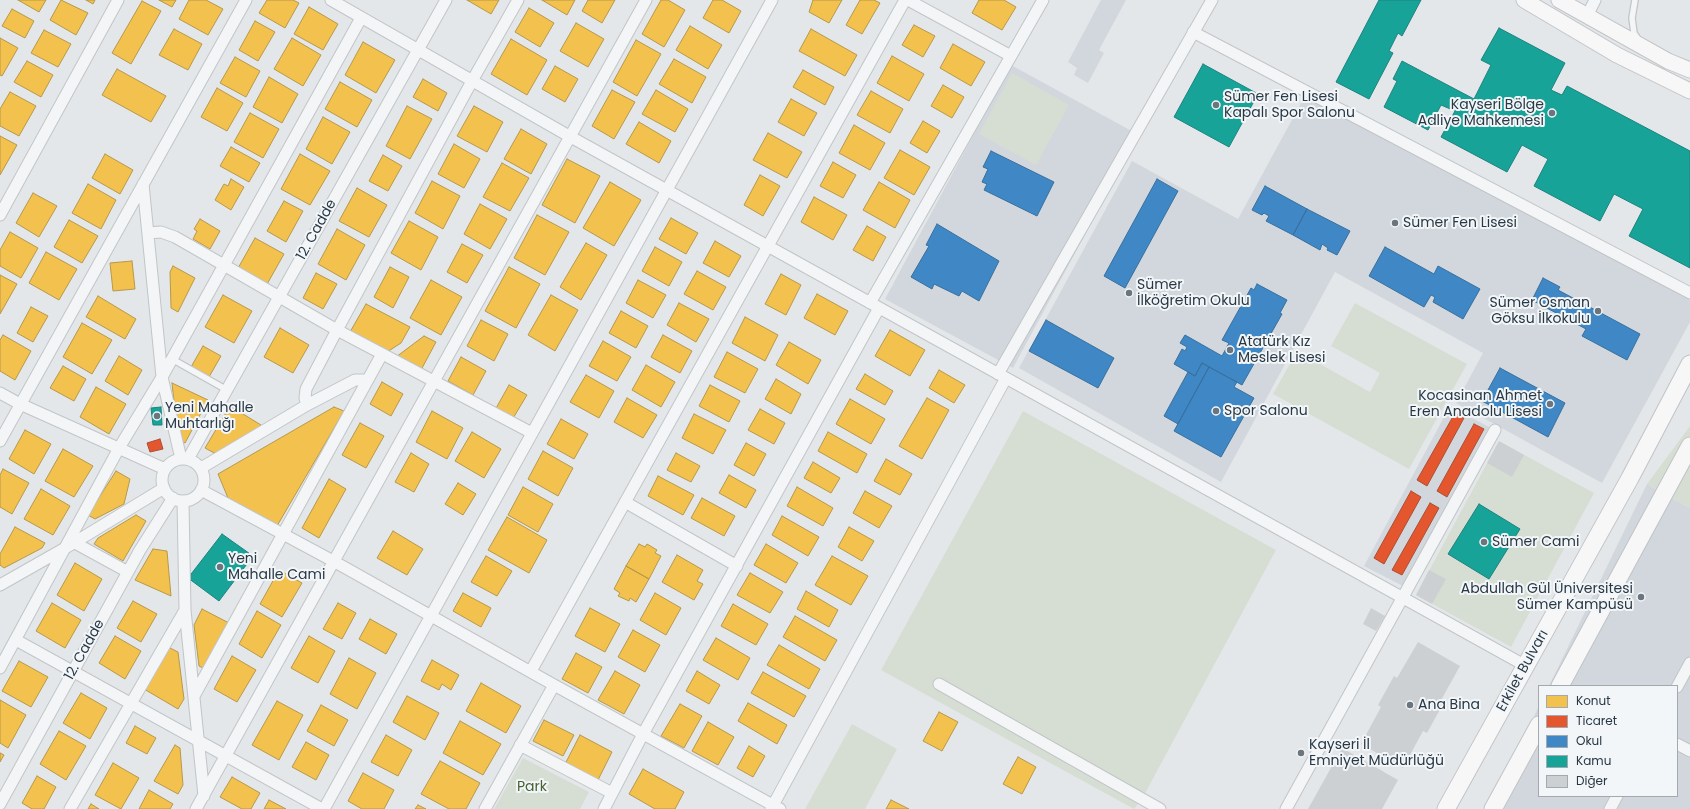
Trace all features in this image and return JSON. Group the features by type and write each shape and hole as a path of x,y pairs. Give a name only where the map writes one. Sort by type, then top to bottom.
{"main road":[{"name":"Erkilet Bulvarı","path":"1446,809 1630,478 1690,364"},
{"path":"1561,685 1690,446"},
{"path":"1493,809 1538,727"}],"street":[{"path":"0,214 118,0"},
{"path":"0,441 246,0"},
{"path":"332,0 569,136 1526,666"},
{"name":"12. Cadde","path":"185,459 227,390 446,0"},
{"path":"306,405 306,389 472,81 518,0"},
{"path":"196,809 335,562 569,136 646,0"},
{"path":"16,640 323,809 432,616 772,0"},
{"path":"531,671 905,0"},
{"path":"908,0 1011,56"},
{"path":"604,809 643,734 737,566 875,305 1043,0"},
{"path":"201,490 335,562 775,808 1002,376 1212,0"},
{"path":"1524,0 1617,55 1690,91"},
{"path":"1559,0 1690,70"},
{"path":"1587,16 1595,0"},
{"path":"0,668 71,545 119,448 162,377 362,18"},
{"path":"1194,32 1690,293"},
{"path":"143,184 162,377 185,459 200,468 204,479 201,490 197,496 178,499 164,488 163,475 169,464 185,459"},
{"path":"148,233 168,234 224,264 337,330 532,433"},
{"path":"194,696 281,534 382,354"},
{"path":"200,468 306,405 355,380 368,380"},
{"path":"0,393 20,404 166,469"},
{"path":"1286,809 1495,430"},
{"path":"0,585 71,545 164,488"},
{"path":"178,499 185,610 205,809"},
{"name":"12. Cadde","path":"0,804 72,671 128,572 178,499"},
{"path":"624,502 737,566"},
{"path":"71,545 128,572"},
{"path":"70,809 185,610"},
{"path":"1678,685 1690,663"},
{"path":"939,684 1160,809"},
{"path":"485,809 554,685"},
{"path":"520,745 612,793"},
{"path":"1678,745 1690,751"},
{"path":"1610,809 1616,797"}],"lane":[{"path":"1635,0 1632,18 1634,33 1643,46"},
{"path":"172,359 227,390"}],"shaded area":[{"path":"1101,0 1126,0 1099,50 1104,53 1088,83 1074,75 1077,68 1068,62"},
{"path":"1011,65 1139,135 1013,368 885,299"},
{"path":"1306,94 1690,300 1690,322 1602,483 1456,403 1483,353 1335,272 1221,482 1019,368 1132,161 1238,219"},
{"path":"1450,406 1489,427 1403,586 1364,566"},
{"name":"Abdullah Gül Üniversitesi Sümer Kampüsü","path":"1647,484 1690,508 1690,809 1489,809 1538,708 1538,797 1678,797 1678,685 1549,685"}],"green space":[{"path":"1012,73 1069,105 1036,165 979,134"},
{"path":"1355,303 1467,364 1409,469 1273,394 1297,351 1370,392 1380,373 1331,346"},
{"path":"1023,411 1276,550 1142,799 1134,809 881,670"},
{"path":"1690,426 1690,508 1647,484"},
{"path":"1499,441 1594,493 1511,647 1416,595"},
{"path":"852,724 897,749 865,809 805,809"},
{"name":"Park","path":"523,758 589,792 580,809 494,809"}],"building: Konut":[{"path":"18,0 46,0 39,12"},
{"path":"61,0 88,13 76,35 50,20"},
{"path":"86,0 95,0 93,4"},
{"path":"159,0 176,0 172,7"},
{"path":"189,0 206,0 223,9 208,35 179,19"},
{"path":"267,0 293,0 299,3 285,28 259,13"},
{"path":"467,0 499,0 491,14"},
{"path":"542,0 575,0 567,15"},
{"path":"588,0 615,0 602,23 582,11"},
{"path":"661,0 668,0 685,10 664,47 642,34"},
{"path":"713,0 722,0 741,11 729,33 703,18"},
{"path":"813,0 842,0 829,23 809,12"},
{"path":"860,0 874,0 880,3 862,34 846,25"},
{"path":"979,0 1004,0 1016,7 1002,30 972,13"},
{"path":"142,1 161,11 131,64 112,53"},
{"path":"309,7 338,24 323,50 294,34"},
{"path":"529,8 554,23 540,47 515,32"},
{"path":"12,9 34,21 25,38 2,26"},
{"path":"255,21 275,32 258,61 239,50"},
{"path":"576,23 604,39 588,67 560,51"},
{"path":"914,25 935,36 923,57 902,45"},
{"path":"690,26 722,45 708,69 676,50"},
{"path":"174,29 202,44 188,70 159,55"},
{"path":"811,29 857,55 845,76 799,51"},
{"path":"44,30 71,44 58,67 31,53"},
{"path":"0,38 18,48 2,76 0,75"},
{"path":"292,38 321,55 303,86 274,69"},
{"path":"511,39 547,60 527,95 491,74"},
{"path":"636,40 661,54 637,96 613,82"},
{"path":"363,42 395,60 376,93 345,75"},
{"path":"953,44 985,62 971,86 940,68"},
{"path":"892,56 924,74 909,101 877,83"},
{"path":"235,57 260,71 246,97 220,83"},
{"path":"674,59 706,77 692,103 659,84"},
{"path":"27,61 53,75 41,97 14,82"},
{"path":"555,66 578,79 565,102 542,89"},
{"path":"117,69 166,96 151,122 102,95"},
{"path":"803,70 834,87 825,105 793,87"},
{"path":"269,77 298,94 282,123 253,107"},
{"path":"423,79 447,93 438,111 413,97"},
{"path":"340,82 372,100 357,127 325,109"},
{"path":"943,85 964,97 952,118 931,106"},
{"path":"217,88 243,103 227,131 201,117"},
{"path":"612,90 635,102 614,139 592,126"},
{"path":"656,90 688,109 675,132 642,114"},
{"path":"871,91 903,109 890,133 857,115"},
{"path":"10,92 36,106 19,136 0,126 0,109"},
{"path":"791,99 817,113 804,136 778,122"},
{"path":"407,106 432,119 410,159 386,146"},
{"path":"474,106 503,122 487,152 457,136"},
{"path":"250,113 279,129 263,158 234,142"},
{"path":"323,117 350,132 332,164 306,149"},
{"path":"923,121 940,131 927,153 910,143"},
{"path":"639,122 671,141 659,163 626,144"},
{"path":"854,125 885,143 870,170 839,153"},
{"path":"521,129 547,144 531,174 504,159"},
{"path":"768,133 802,152 787,178 753,160"},
{"path":"0,136 17,145 0,175"},
{"path":"454,144 480,159 464,188 438,174"},
{"path":"231,147 260,163 249,182 220,166"},
{"path":"900,150 930,167 914,195 884,178"},
{"path":"105,154 133,170 120,194 92,178"},
{"path":"300,154 330,171 310,205 281,189"},
{"path":"383,155 402,166 388,191 369,181"},
{"path":"567,159 600,176 575,223 542,205"},
{"path":"833,162 856,175 843,198 820,186"},
{"path":"502,163 529,178 510,211 483,197"},
{"path":"760,175 780,186 763,216 744,205"},
{"path":"231,179 244,187 231,210 215,200 224,184 228,186"},
{"path":"432,181 460,196 443,229 415,213"},
{"path":"610,182 641,200 614,246 583,228"},
{"path":"879,182 910,200 895,228 863,210"},
{"path":"88,184 116,200 101,229 72,213"},
{"path":"357,188 387,205 369,237 339,221"},
{"path":"33,193 57,206 39,237 16,223"},
{"path":"814,197 847,215 833,240 801,222"},
{"path":"284,201 303,211 286,242 267,231"},
{"path":"480,204 507,219 490,249 464,234"},
{"path":"537,215 569,232 545,275 514,258"},
{"path":"671,218 698,233 686,254 659,239"},
{"path":"200,219 220,231 210,249 193,239 197,231 194,229"},
{"path":"69,220 98,236 82,263 54,247"},
{"path":"409,221 438,237 421,270 391,253"},
{"path":"867,226 886,237 873,261 853,250"},
{"path":"337,229 365,245 346,280 318,264"},
{"path":"10,232 38,248 21,278 0,266 0,250"},
{"path":"255,238 284,254 266,286 237,270"},
{"path":"715,241 741,256 729,277 703,263"},
{"path":"586,243 607,255 581,300 560,287"},
{"path":"462,244 483,255 467,283 447,272"},
{"path":"655,247 682,262 669,286 642,271"},
{"path":"46,252 77,269 59,300 29,283"},
{"path":"132,261 135,289 113,291 110,263"},
{"path":"173,266 195,278 178,312 171,308 170,272"},
{"path":"390,267 409,277 393,308 374,297"},
{"path":"509,267 540,284 516,328 485,311"},
{"path":"697,271 726,287 713,310 684,294"},
{"path":"316,273 337,284 323,309 303,298"},
{"path":"781,274 801,285 786,315 765,304"},
{"path":"0,275 17,284 0,314"},
{"path":"431,280 462,297 441,335 410,318"},
{"path":"638,280 666,295 653,318 626,303"},
{"path":"817,294 848,311 835,335 804,318"},
{"path":"223,295 252,311 234,343 205,327"},
{"path":"551,295 578,310 555,351 528,335"},
{"path":"98,296 136,319 125,339 86,317"},
{"path":"679,303 709,319 696,342 667,325"},
{"path":"366,304 410,327 401,343 387,352 350,332"},
{"path":"31,307 48,316 33,342 17,333"},
{"path":"621,311 648,326 636,348 609,333"},
{"path":"745,317 778,335 765,361 732,343"},
{"path":"481,320 508,334 494,361 467,346"},
{"path":"82,323 112,340 92,374 63,357"},
{"path":"280,328 309,345 293,373 264,357"},
{"path":"890,330 925,350 910,376 875,356"},
{"path":"3,335 31,351 15,380 0,371 0,340"},
{"path":"663,335 692,351 680,373 651,357"},
{"path":"424,336 436,342 421,370 396,357"},
{"path":"603,341 631,357 617,381 589,366"},
{"path":"789,342 821,360 808,384 776,365"},
{"path":"203,346 221,356 209,377 191,367"},
{"path":"727,352 758,369 745,393 714,377"},
{"path":"119,356 142,370 128,395 105,381"},
{"path":"461,357 486,371 473,395 448,381"},
{"path":"646,365 675,382 661,407 632,390"},
{"path":"63,366 86,379 74,401 50,388"},
{"path":"939,370 965,385 954,403 929,388"},
{"path":"865,374 893,391 885,405 856,389"},
{"path":"586,375 614,391 599,418 570,402"},
{"path":"776,379 801,394 791,414 765,399"},
{"path":"382,382 403,394 391,416 370,404"},
{"path":"172,383 208,400 185,443 178,439"},
{"path":"509,385 527,395 512,420 495,410"},
{"path":"710,385 740,401 729,422 699,406"},
{"path":"96,387 126,404 109,434 80,417"},
{"path":"627,398 657,415 643,438 614,422"},
{"path":"927,398 949,410 922,459 899,446"},
{"path":"850,399 885,419 871,444 836,424"},
{"path":"230,406 261,425 256,432 218,455 205,448"},
{"path":"334,407 344,411 277,526 228,498 218,474"},
{"path":"760,409 785,423 774,444 748,430"},
{"path":"432,411 463,428 447,459 416,442"},
{"path":"694,414 726,430 713,454 682,438"},
{"path":"561,419 588,434 574,459 547,444"},
{"path":"360,423 384,436 366,468 342,455"},
{"path":"25,430 51,444 34,474 9,459"},
{"path":"472,432 501,449 484,478 455,461"},
{"path":"828,432 867,454 857,473 818,451"},
{"path":"746,443 766,454 754,476 734,465"},
{"path":"63,449 93,466 74,497 45,481"},
{"path":"543,451 573,468 558,496 528,479"},
{"path":"411,453 429,464 414,492 395,482"},
{"path":"676,453 700,466 691,482 667,470"},
{"path":"886,459 912,474 900,495 874,481"},
{"path":"813,462 840,478 831,493 804,478"},
{"path":"3,469 29,483 12,514 0,507 0,475"},
{"path":"116,471 130,479 124,504 95,519 88,515"},
{"path":"729,475 756,490 746,508 719,493"},
{"path":"658,476 694,495 683,515 648,496"},
{"path":"329,479 346,489 319,538 302,528"},
{"path":"458,483 476,494 463,515 445,504"},
{"path":"523,487 553,504 538,532 508,515"},
{"path":"797,487 833,508 823,526 787,506"},
{"path":"41,489 70,506 53,535 24,519"},
{"path":"865,491 892,506 879,528 853,513"},
{"path":"702,498 735,516 724,536 691,518"},
{"path":"136,515 146,521 123,561 94,544 98,538"},
{"path":"782,516 819,537 808,556 772,535"},
{"path":"507,517 547,540 529,573 488,550"},
{"path":"15,527 45,543 42,548 4,568 0,565 0,554"},
{"path":"849,527 874,541 862,561 838,547"},
{"path":"393,531 423,549 407,575 377,558"},
{"path":"639,544 645,547 647,544 657,550 655,553 661,556 649,579 626,566"},
{"path":"766,544 798,563 786,583 754,565"},
{"path":"153,549 167,551 171,596 135,580"},
{"path":"677,555 703,570 697,581 703,584 694,600 662,582"},
{"path":"486,556 512,571 497,596 471,582"},
{"path":"832,556 868,576 851,605 815,585"},
{"path":"75,563 102,579 84,611 57,595"},
{"path":"626,566 649,579 636,602 630,598 629,601 618,596 620,593 614,589"},
{"path":"279,570 302,583 282,617 260,604"},
{"path":"750,573 783,592 770,613 737,595"},
{"path":"806,591 838,610 829,627 797,609"},
{"path":"463,593 491,608 481,627 453,611"},
{"path":"655,593 681,608 666,635 640,620"},
{"path":"133,601 157,614 141,642 117,628"},
{"path":"52,603 81,620 65,648 36,631"},
{"path":"338,603 356,613 342,639 323,629"},
{"path":"733,604 768,624 756,645 721,626"},
{"path":"590,608 620,624 605,652 575,636"},
{"path":"202,609 229,623 205,669 199,666 194,625"},
{"path":"257,611 281,625 262,658 239,644"},
{"path":"795,616 837,640 825,661 783,637"},
{"path":"370,619 397,634 386,654 359,639"},
{"path":"633,630 660,645 645,672 618,657"},
{"path":"115,636 141,651 125,679 99,663"},
{"path":"309,636 335,651 318,683 291,668"},
{"path":"716,638 750,658 738,680 703,660"},
{"path":"779,645 820,669 809,689 767,665"},
{"path":"168,647 178,652 184,699 178,709 144,689"},
{"path":"576,653 602,667 588,693 562,679"},
{"path":"232,656 256,670 237,702 214,689"},
{"path":"349,658 376,673 357,709 330,694"},
{"path":"432,660 459,675 451,690 442,684 439,690 421,681"},
{"path":"19,661 48,677 31,707 2,691"},
{"path":"615,671 640,685 624,714 598,700"},
{"path":"697,671 720,685 709,704 686,691"},
{"path":"763,672 806,696 794,717 751,693"},
{"path":"481,683 521,706 506,733 466,711"},
{"path":"81,693 107,708 90,739 63,723"},
{"path":"407,696 439,713 425,740 393,722"},
{"path":"0,700 26,715 8,748 0,743"},
{"path":"277,701 303,715 279,760 252,745"},
{"path":"748,703 787,725 777,744 738,721"},
{"path":"680,704 702,716 684,748 661,736"},
{"path":"321,705 348,720 334,746 307,731"},
{"path":"939,712 958,722 942,751 923,741"},
{"path":"544,720 574,735 563,756 533,741"},
{"path":"460,721 501,744 483,775 443,753"},
{"path":"708,722 734,737 718,765 692,751"},
{"path":"135,726 156,738 147,754 126,743"},
{"path":"59,731 86,746 66,780 40,764"},
{"path":"386,735 412,750 398,776 371,762"},
{"path":"580,735 612,752 597,782 564,766"},
{"path":"306,742 329,755 316,780 292,767"},
{"path":"175,745 180,748 183,785 178,794 154,781"},
{"path":"749,746 765,756 753,777 737,768"},
{"path":"0,753 4,755 0,762"},
{"path":"1018,757 1036,767 1022,794 1003,784"},
{"path":"440,761 480,783 466,809 449,809 421,794"},
{"path":"113,763 139,778 121,809 95,795"},
{"path":"643,769 684,792 675,809 655,809 629,794"},
{"path":"363,773 394,790 384,809 362,809 348,801"},
{"path":"37,776 56,787 44,809 32,809 22,803"},
{"path":"232,777 260,793 251,809 242,809 220,797"},
{"path":"149,790 173,804 170,809 139,809"},
{"path":"269,800 286,809 264,809"},
{"path":"891,800 909,809 886,809"},
{"path":"91,804 99,809 88,809"},
{"path":"418,805 426,809 415,809"}],"building: Ticaret":[{"path":"1455,413 1464,418 1427,486 1417,480"},
{"path":"1474,424 1484,429 1447,497 1437,491"},
{"path":"160,439 163,449 150,452 147,443"},
{"path":"1411,491 1421,497 1384,564 1374,558"},
{"path":"1430,503 1439,508 1402,575 1392,570"}],"building: Okul":[{"path":"991,151 1054,182 1037,216 984,190 987,184 982,182 988,169 983,167"},
{"path":"1157,179 1178,191 1125,288 1104,276"},
{"path":"1265,186 1307,209 1293,235 1266,221 1269,216 1264,213 1262,215 1252,210"},
{"path":"1307,209 1350,231 1337,255 1327,250 1328,248 1322,244 1320,250 1293,235"},
{"path":"937,224 999,261 979,301 962,291 959,296 934,284 932,289 911,277 929,246 926,245"},
{"path":"1385,247 1434,274 1438,266 1480,289 1463,319 1433,302 1435,297 1431,295 1424,307 1369,276"},
{"path":"1543,278 1560,287 1558,290 1640,334 1627,360 1582,336 1586,329 1532,300"},
{"path":"1257,284 1287,300 1280,313 1282,314 1242,385 1202,363 1195,376 1174,364 1182,349 1185,351 1187,347 1180,343 1185,335 1222,356 1229,343 1222,340 1251,288 1254,290"},
{"path":"1046,320 1114,358 1098,388 1029,351"},
{"path":"1202,363 1209,367 1178,424 1164,416 1188,372 1195,376"},
{"name":"Spor Salonu","path":"1209,367 1237,382 1234,387 1254,398 1221,457 1174,431"},
{"path":"1500,368 1565,403 1548,437 1482,401"}],"building: Kamu":[{"path":"1379,0 1421,0 1402,36 1398,33 1389,51 1393,53 1369,99 1336,82"},
{"path":"1499,28 1565,63 1551,90 1562,95 1567,86 1690,151 1690,268 1629,236 1643,209 1614,194 1600,221 1534,186 1548,159 1522,145 1507,172 1441,137 1455,111 1441,105 1428,130 1384,107 1397,81 1393,79 1402,61 1474,99 1491,65 1481,60"},
{"name":"Sümer Fen Lisesi Kapalı Spor Salonu","path":"1203,64 1258,94 1229,147 1174,117"},
{"name":"Yeni Mahalle Muhtarlığı","path":"161,407 162,425 153,425 151,408"},
{"name":"Sümer Cami","path":"1479,504 1520,529 1489,579 1448,554"},
{"name":"Yeni Mahalle Cami","path":"222,534 253,556 219,601 188,578"}],"building: Diğer":[{"path":"1499,441 1524,455 1512,477 1487,463"},
{"path":"1429,570 1446,579 1432,604 1416,595"},
{"path":"1371,608 1385,616 1376,631 1363,624"},
{"name":"Ana Bina","path":"1418,642 1460,666 1440,702 1443,704 1427,733 1423,731 1403,768 1361,744 1381,707 1378,705 1394,676 1397,678"},
{"path":"1342,748 1398,780 1382,809 1308,809"}],"place":[{"name":"Sümer Fen Lisesi Kapalı Spor Salonu","path":"1216,105"},
{"name":"Kayseri Bölge Adliye Mahkemesi","path":"1552,113"},
{"name":"Sümer Fen Lisesi","path":"1395,223"},
{"name":"Sümer İlköğretim Okulu","path":"1129,293"},
{"name":"Sümer Osman Göksu İlkokulu","path":"1598,311"},
{"name":"Atatürk Kız Meslek Lisesi","path":"1230,350"},
{"name":"Kocasinan Ahmet Eren Anadolu Lisesi","path":"1550,404"},
{"name":"Spor Salonu","path":"1216,411"},
{"name":"Yeni Mahalle Muhtarlığı","path":"157,416"},
{"name":"Sümer Cami","path":"1484,542"},
{"name":"Yeni Mahalle Cami","path":"220,567"},
{"name":"Abdullah Gül Üniversitesi Sümer Kampüsü","path":"1641,597"},
{"name":"Ana Bina","path":"1410,705"},
{"name":"Kayseri İl Emniyet Müdürlüğü","path":"1301,753"}]}
